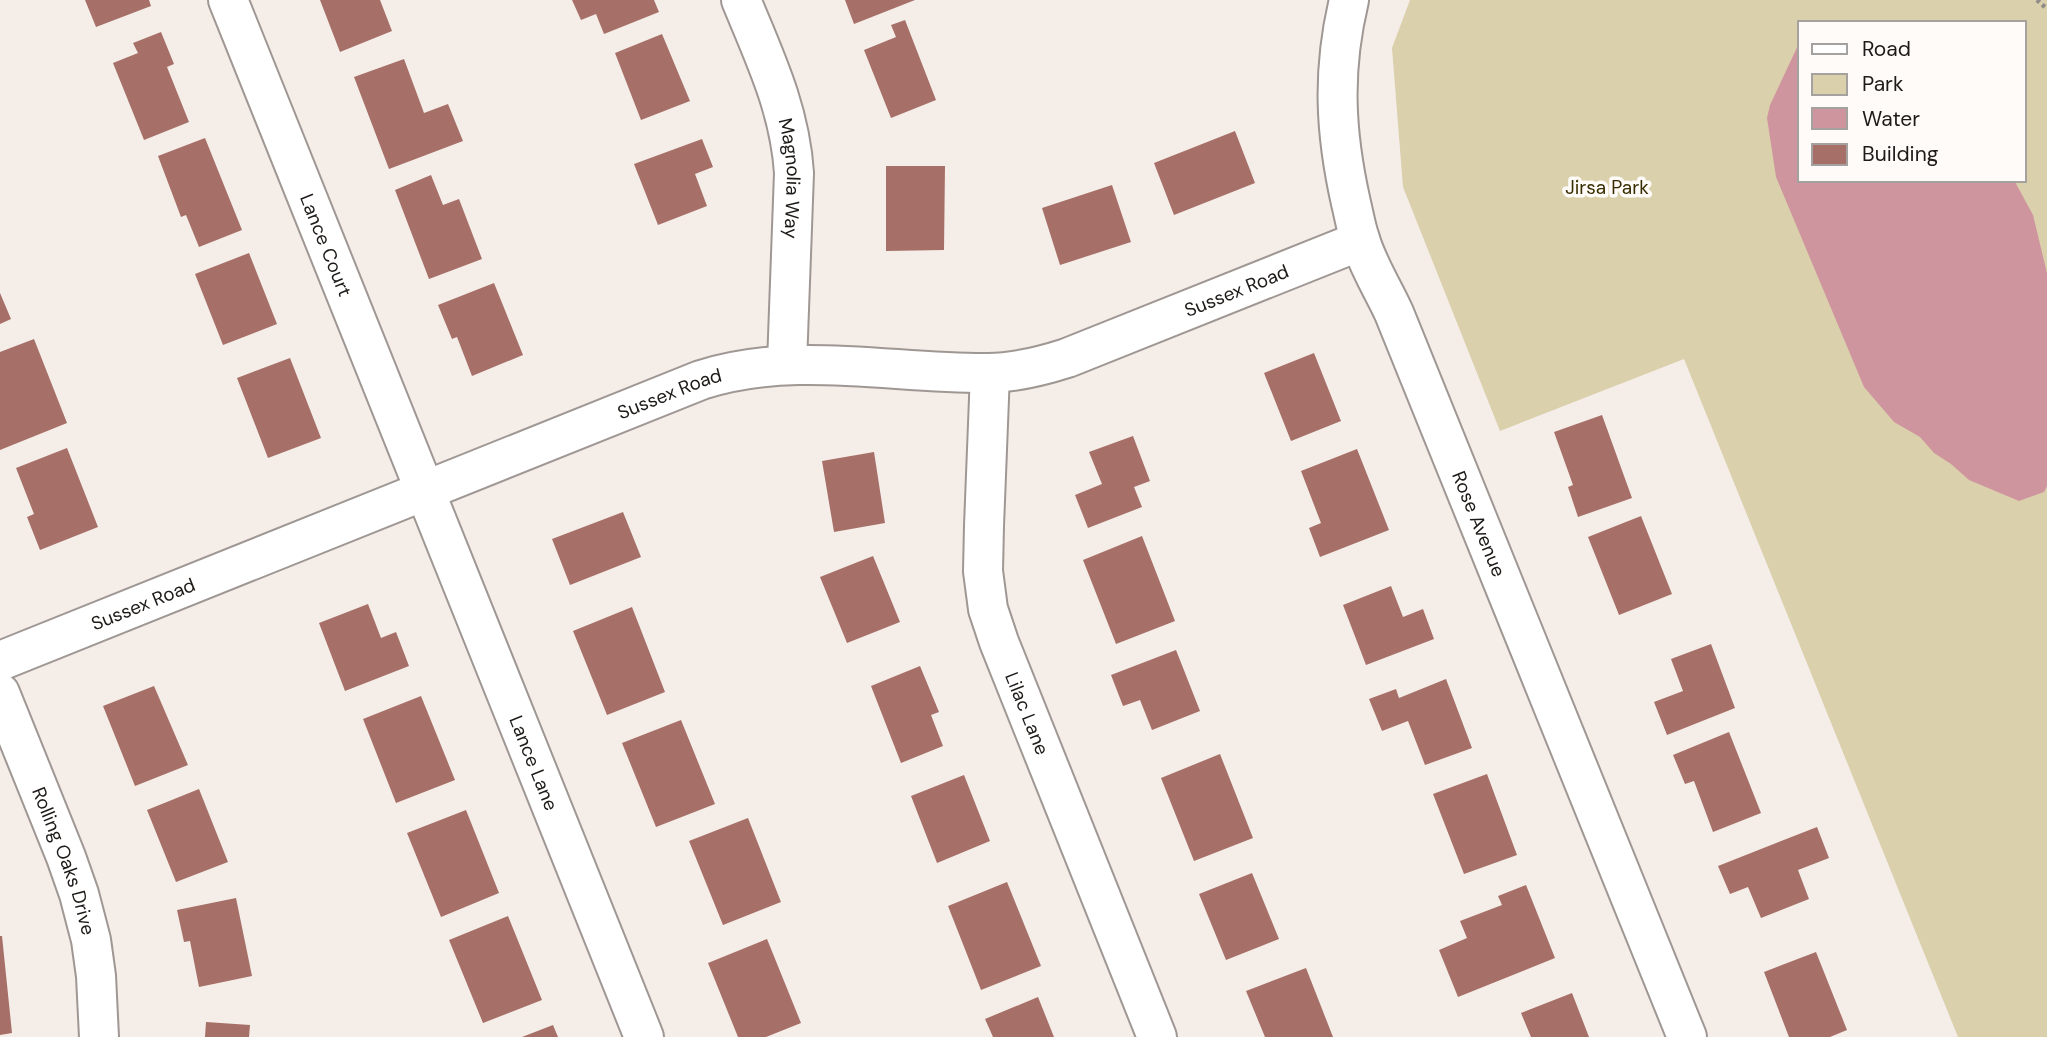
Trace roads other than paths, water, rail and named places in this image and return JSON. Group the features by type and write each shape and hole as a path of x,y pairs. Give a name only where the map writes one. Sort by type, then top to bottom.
{"street":[{"name":"Lance Court","path":"228,0 424,491"},
{"name":"Magnolia Way","path":"741,0 779,93 793,148 787,364"},
{"name":"Rose Avenue","path":"1349,0 1337,86 1338,133 1360,241 1394,313 1687,1037"},
{"name":"Sussex Road","path":"0,661 729,371 787,364 990,373 1047,364 1360,241"},
{"name":"Lilac Lane","path":"990,373 984,526 984,571 988,609 1157,1037"},
{"name":"Lance Lane","path":"424,491 643,1037"},
{"name":"Rolling Oaks Drive","path":"0,693 79,894 91,940 99,1037"}],"water":[{"path":"1798,45 1798,182 2015,182 2033,215 2047,273 2047,486 2044,492 2019,501 1969,480 1934,453 1920,437 1894,422 1864,387 1776,177 1767,118 1770,105"}],"park label":[{"name":"Jirsa Park","path":"1607,187"}]}
